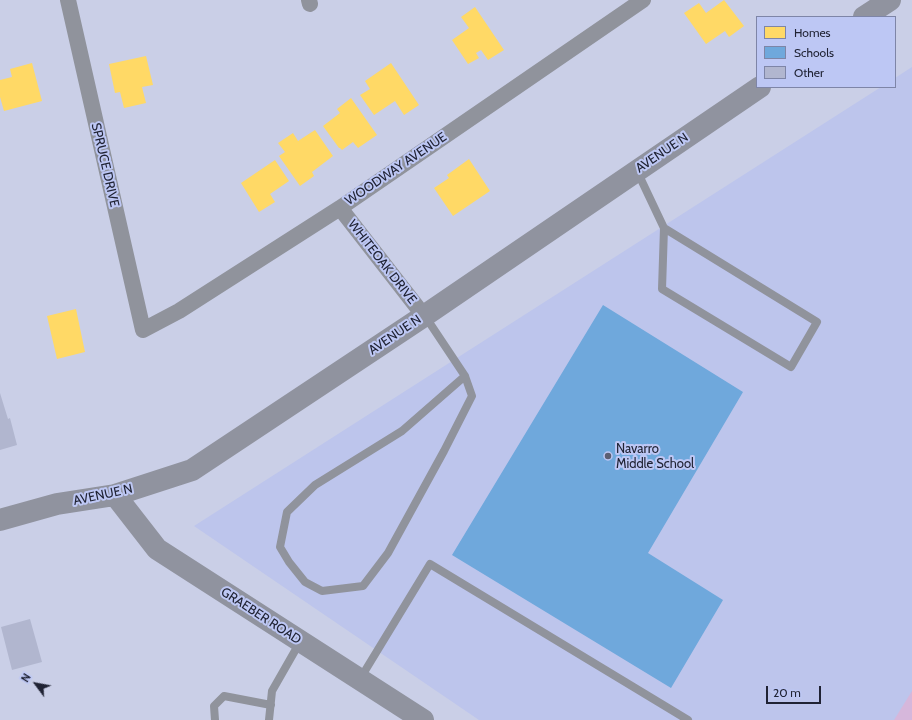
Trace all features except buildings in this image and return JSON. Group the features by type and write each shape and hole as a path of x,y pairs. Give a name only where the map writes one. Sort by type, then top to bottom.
{"street":[{"name":"SPRUCE DRIVE","path":"68,0 143,330"},
{"name":"WOODWAY AVENUE","path":"143,330 179,311 340,208 642,0"},
{"path":"866,16 890,0"},
{"name":"AVENUE N","path":"0,520 57,504 115,495 192,470 424,316 636,170 759,88"},
{"name":"WHITEOAK DRIVE","path":"340,208 424,316"},
{"name":"GRAEBER ROAD","path":"115,495 156,550 422,720"}],"lane":[{"path":"636,170 664,228 662,289 791,367 817,322 664,228"},
{"path":"424,316 465,376 472,396 444,451 388,553 363,586 322,591 305,582 289,562 280,547 287,512 315,485 402,431 465,376"},
{"path":"360,680 430,564 688,720"},
{"path":"269,720 272,691 301,642"},
{"path":"215,720 214,706 224,696 271,705"}],"shaded area":[{"name":"Navarro Middle School","path":"912,67 912,720 479,720 194,526 879,88 896,88 896,77"},
{"path":"912,691 912,720 894,720"}],"place":[{"name":"Navarro Middle School","path":"608,456"}]}
